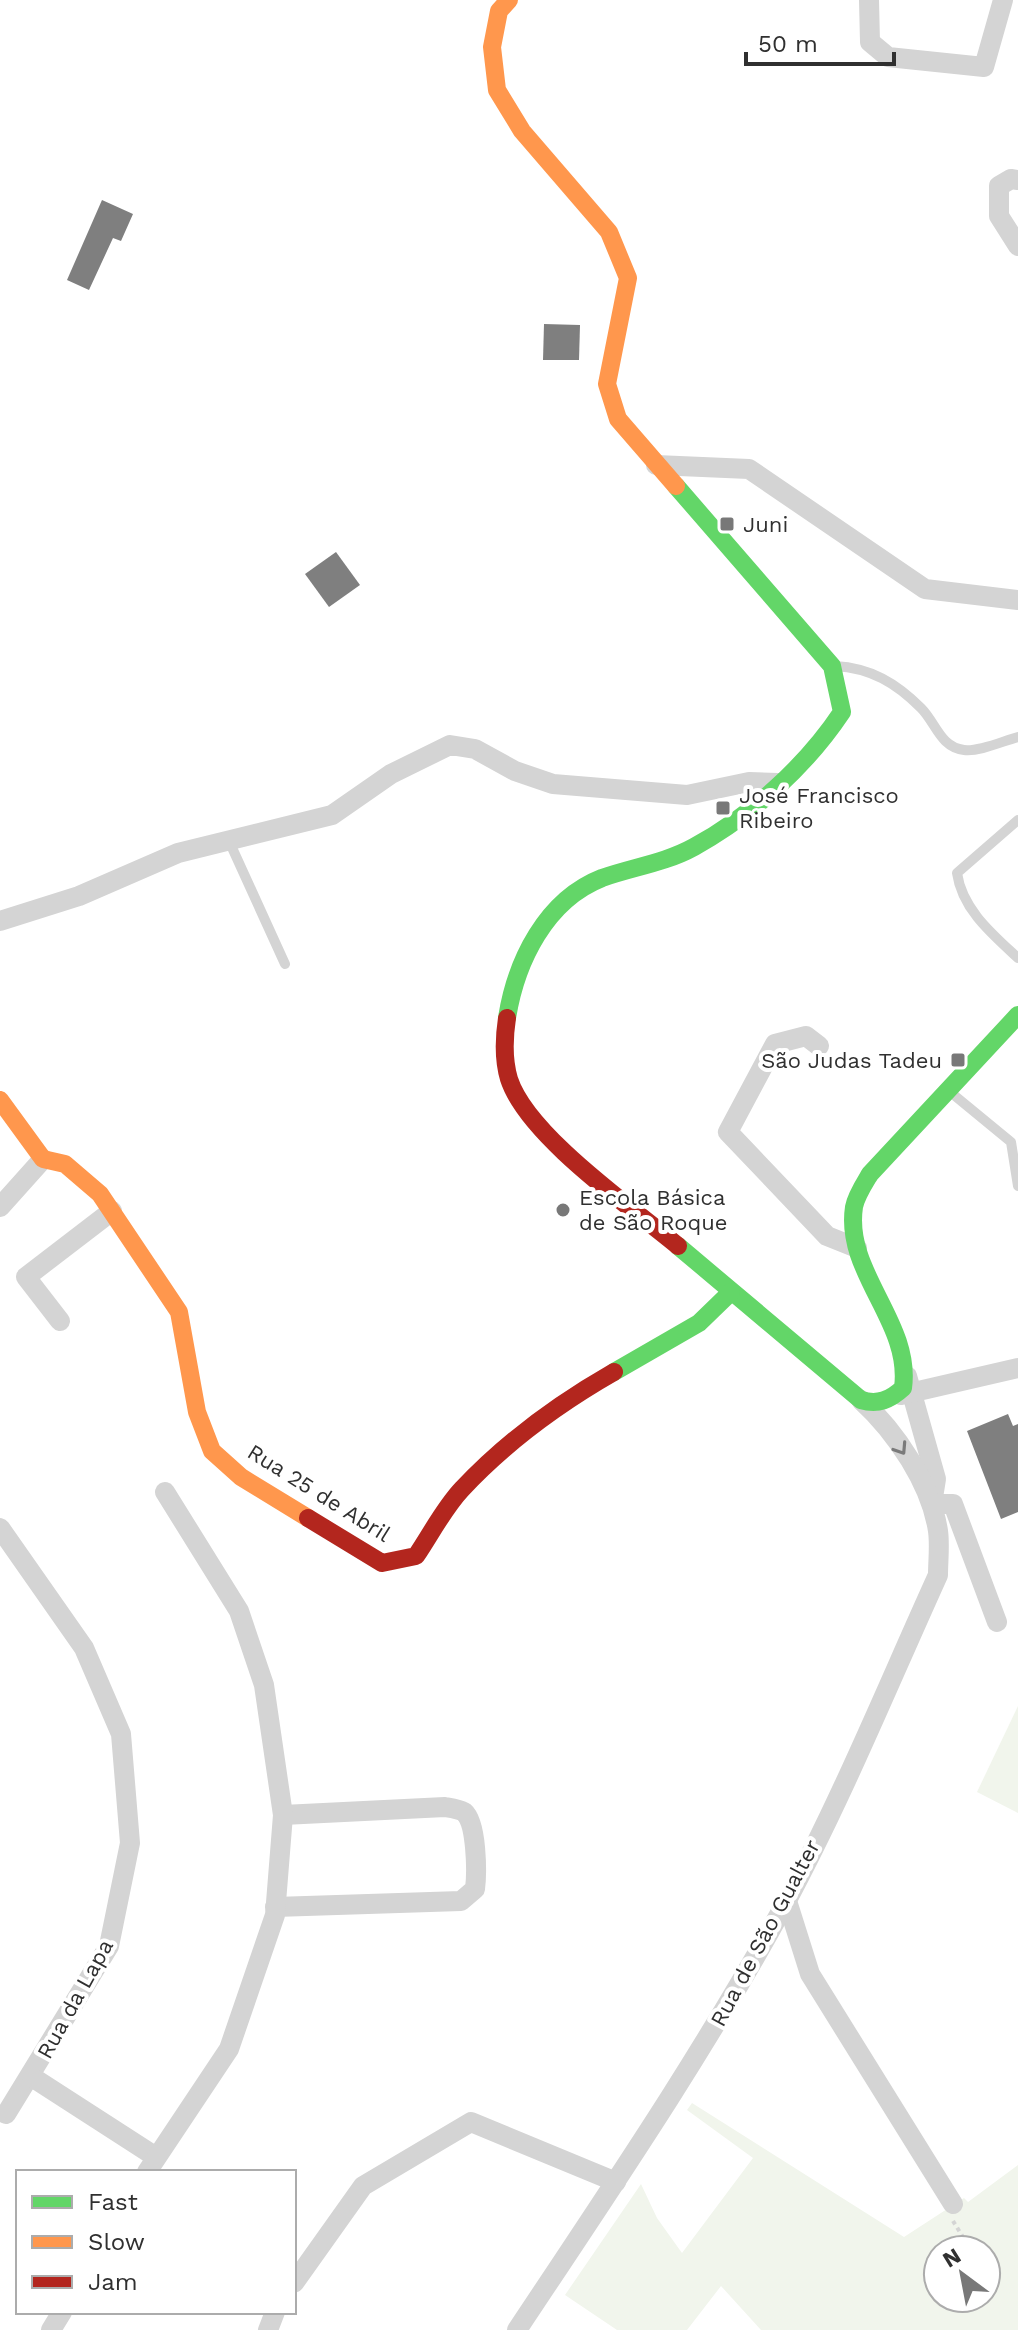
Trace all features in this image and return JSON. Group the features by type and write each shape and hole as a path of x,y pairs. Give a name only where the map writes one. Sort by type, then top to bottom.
{"street":[{"path":"509,0 499,11 492,47 497,90 522,131 609,232 628,278 607,384 618,419 832,666 842,712 828,737 778,783 708,838 674,857 590,884 566,899 531,943 508,1012 504,1048 508,1078 541,1130 861,1400"},
{"path":"869,0 870,42 888,57 984,67 1003,0"},
{"path":"1018,180 1011,179 999,186 999,216 1018,246"},
{"path":"656,465 749,469 925,589 1018,600"},
{"path":"0,921 79,896 148,864 332,815 391,774 450,745 475,749 515,771 553,784 687,795 749,782 778,783"},
{"path":"1018,1015 870,1174 854,1206 857,1248 883,1311 904,1347 906,1396 1018,1368"},
{"path":"819,1046 806,1036 775,1044 728,1132 827,1236 857,1248"},
{"name":"Rua 25 de Abril","path":"0,1100 43,1159 65,1164 100,1194 179,1312 197,1412 212,1451 241,1477 382,1563 416,1556 460,1491 562,1402 699,1323 731,1292"},
{"path":"0,1207 43,1159"},
{"path":"60,1321 26,1277 112,1211"},
{"name":"Rua de São Gualter","path":"861,1400 906,1396"},
{"name":"Rua de São Gualter","path":"906,1396 936,1479 932,1504"},
{"name":"Rua de São Gualter","path":"517,2330 683,2081 787,1901 938,1575 938,1534 932,1504 912,1465 906,1396"},
{"path":"32,2077 152,2165 229,2049 275,1907 283,1815 264,1685 239,1611 165,1492"},
{"path":"932,1504 953,1504 997,1622"},
{"name":"Rua da Lapa","path":"0,1528 84,1648 121,1734 130,1843 109,1946 32,2077 6,2114"},
{"path":"275,1907 461,1901 475,1889 470,1819 462,1810 445,1807 283,1815"},
{"path":"787,1901 810,1974 953,2204"},
{"path":"296,2280 363,2186 471,2122 616,2182"}],"lane":[{"path":"832,666 857,667 887,679 923,710 945,743 964,751 1018,737"},
{"path":"1018,820 957,873 960,892 987,930 1018,958"},
{"path":"229,841 285,964"},
{"path":"948,1090 1011,1142 1018,1186"}],"path":[{"path":"953,2204 946,2209 961,2234"}],"shaded area":[{"path":"1018,1706 1018,1813 977,1792"},
{"path":"692,2103 904,2237 964,2198 968,2202 1018,2165 1018,2330 761,2330 721,2286 687,2330 617,2330 565,2295 641,2184 657,2218 682,2253 753,2158 687,2110"}],"building":[{"path":"102,200 133,214 121,241 113,238 89,290 67,280"},
{"path":"544,324 580,325 579,360 543,360"},
{"path":"336,552 360,585 329,607 305,574"},
{"path":"1008,1414 1013,1426 1018,1424 1018,1512 1001,1519 967,1431"}],"traffic: fast":[{"path":"507,1018 526,954 550,917 565,901 602,878 660,861 694,847 737,820 795,770 842,712 832,666 676,486"},
{"path":"678,1246 861,1400 878,1402 893,1396 903,1388 903,1364 898,1341 859,1254 854,1231 855,1203 870,1174 1018,1015"},
{"path":"614,1372 699,1323 731,1292"}],"traffic: slow":[{"path":"509,0 499,11 492,47 497,90 522,131 609,232 628,278 607,384 618,419 676,486"},
{"path":"0,1100 43,1159 65,1164 100,1194 179,1312 197,1412 212,1451 241,1477 308,1518"}],"traffic: jam":[{"path":"507,1018 505,1048 509,1079 536,1123 583,1169 678,1246"},
{"path":"308,1518 382,1563 416,1556 455,1496 496,1455 553,1411 614,1372"}],"place":[{"name":"Juni","path":"727,524"},
{"name":"José Francisco Ribeiro","path":"723,808"},
{"name":"São Judas Tadeu","path":"958,1060"},
{"name":"Escola Básica de São Roque","path":"563,1210"}]}
